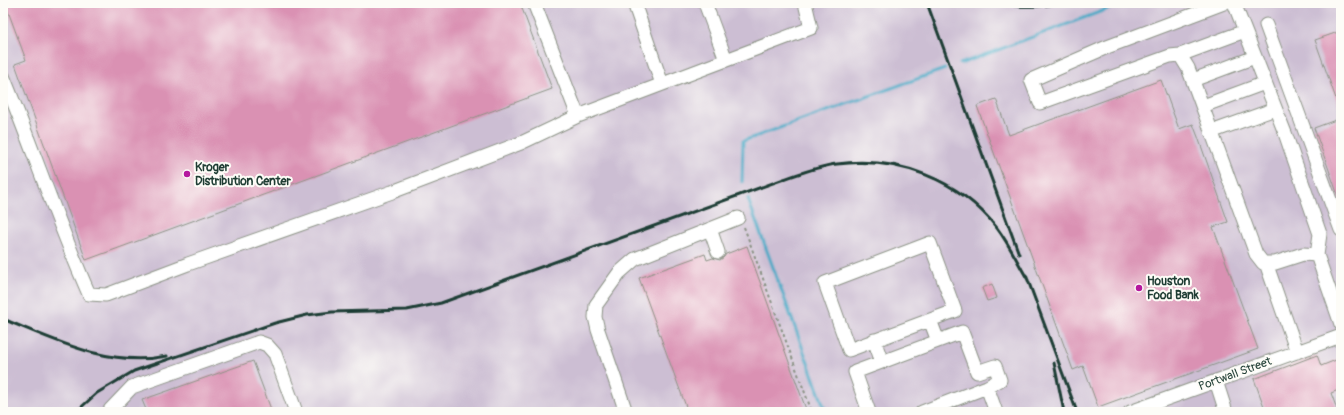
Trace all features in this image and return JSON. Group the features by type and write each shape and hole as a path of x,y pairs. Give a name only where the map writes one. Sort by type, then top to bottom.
{"street":[{"path":"534,3 578,116"},
{"path":"634,3 662,84"},
{"path":"705,3 726,60"},
{"path":"3,76 19,113 76,266 89,294 106,295 188,264 392,192 521,143 578,116 810,28 804,3"},
{"path":"1224,3 1107,47 1031,80 1040,103 1107,78 1170,56 1180,55 1245,31"},
{"path":"1234,3 1275,109 1320,234 1317,255 1341,324"},
{"path":"1266,25 1337,210 1341,230"},
{"path":"1180,55 1203,106 1211,132 1256,254 1263,262 1275,263 1303,254 1317,255"},
{"path":"1192,80 1255,57"},
{"path":"1203,106 1265,83"},
{"path":"1211,132 1275,109"},
{"path":"626,412 598,330 595,317 596,304 619,272 635,259 738,218"},
{"path":"710,229 718,252"},
{"path":"930,244 955,310 930,320 848,350 825,283 930,244"},
{"path":"1266,262 1297,352"},
{"path":"930,320 938,341"},
{"path":"869,412 855,372 962,332 977,372 995,366 1000,380 987,387 922,412"},
{"name":"Portwall Street","path":"1130,412 1341,336"},
{"path":"874,340 882,362"},
{"path":"110,412 110,410 132,387 259,342 267,345 275,354 296,412"},
{"path":"1216,381 1226,412"},
{"path":"987,387 996,412"}],"path":[{"path":"738,218 741,225 743,224 812,412"}],"shaded area":[{"path":"3,3 1341,3 1341,412 3,412"}],"building":[{"name":"Kroger Distribution Center","path":"5,3 520,3 552,89 86,260 15,64 26,60"},
{"path":"1341,31 1341,110 1340,110 1315,40"},
{"name":"Houston Food Bank","path":"1161,80 1179,129 1193,124 1198,137 1228,222 1213,227 1258,349 1098,407 1083,366 1073,370 977,106 996,99 1009,135"},
{"path":"1341,118 1341,201 1340,201 1314,128"},
{"path":"747,246 807,412 688,412 639,278 705,254 707,260 713,258 720,260 726,254"},
{"path":"992,284 997,298 987,301 982,288"},
{"path":"1317,355 1321,366 1341,358 1341,389 1331,393 1338,412 1266,412 1254,379"},
{"path":"253,361 272,412 147,412 142,400"}],"waterway":[{"path":"960,64 1124,3"},
{"path":"742,182 743,141 945,69"},
{"path":"748,199 826,412"}],"railway":[{"path":"927,3 1019,254"},
{"path":"1000,3 1015,6 1060,3"},
{"path":"76,412 97,393 134,371 275,323 307,315 332,312 407,310 441,303 797,174 837,164 860,162 904,168 945,184 964,196 982,211 997,228 1028,280"},
{"path":"1026,275 1077,412"},
{"path":"3,319 62,343 103,355 145,359 167,356"},
{"path":"1054,363 1064,412"}],"place":[{"name":"Kroger Distribution Center","path":"187,174"},
{"name":"Houston Food Bank","path":"1139,288"}]}
